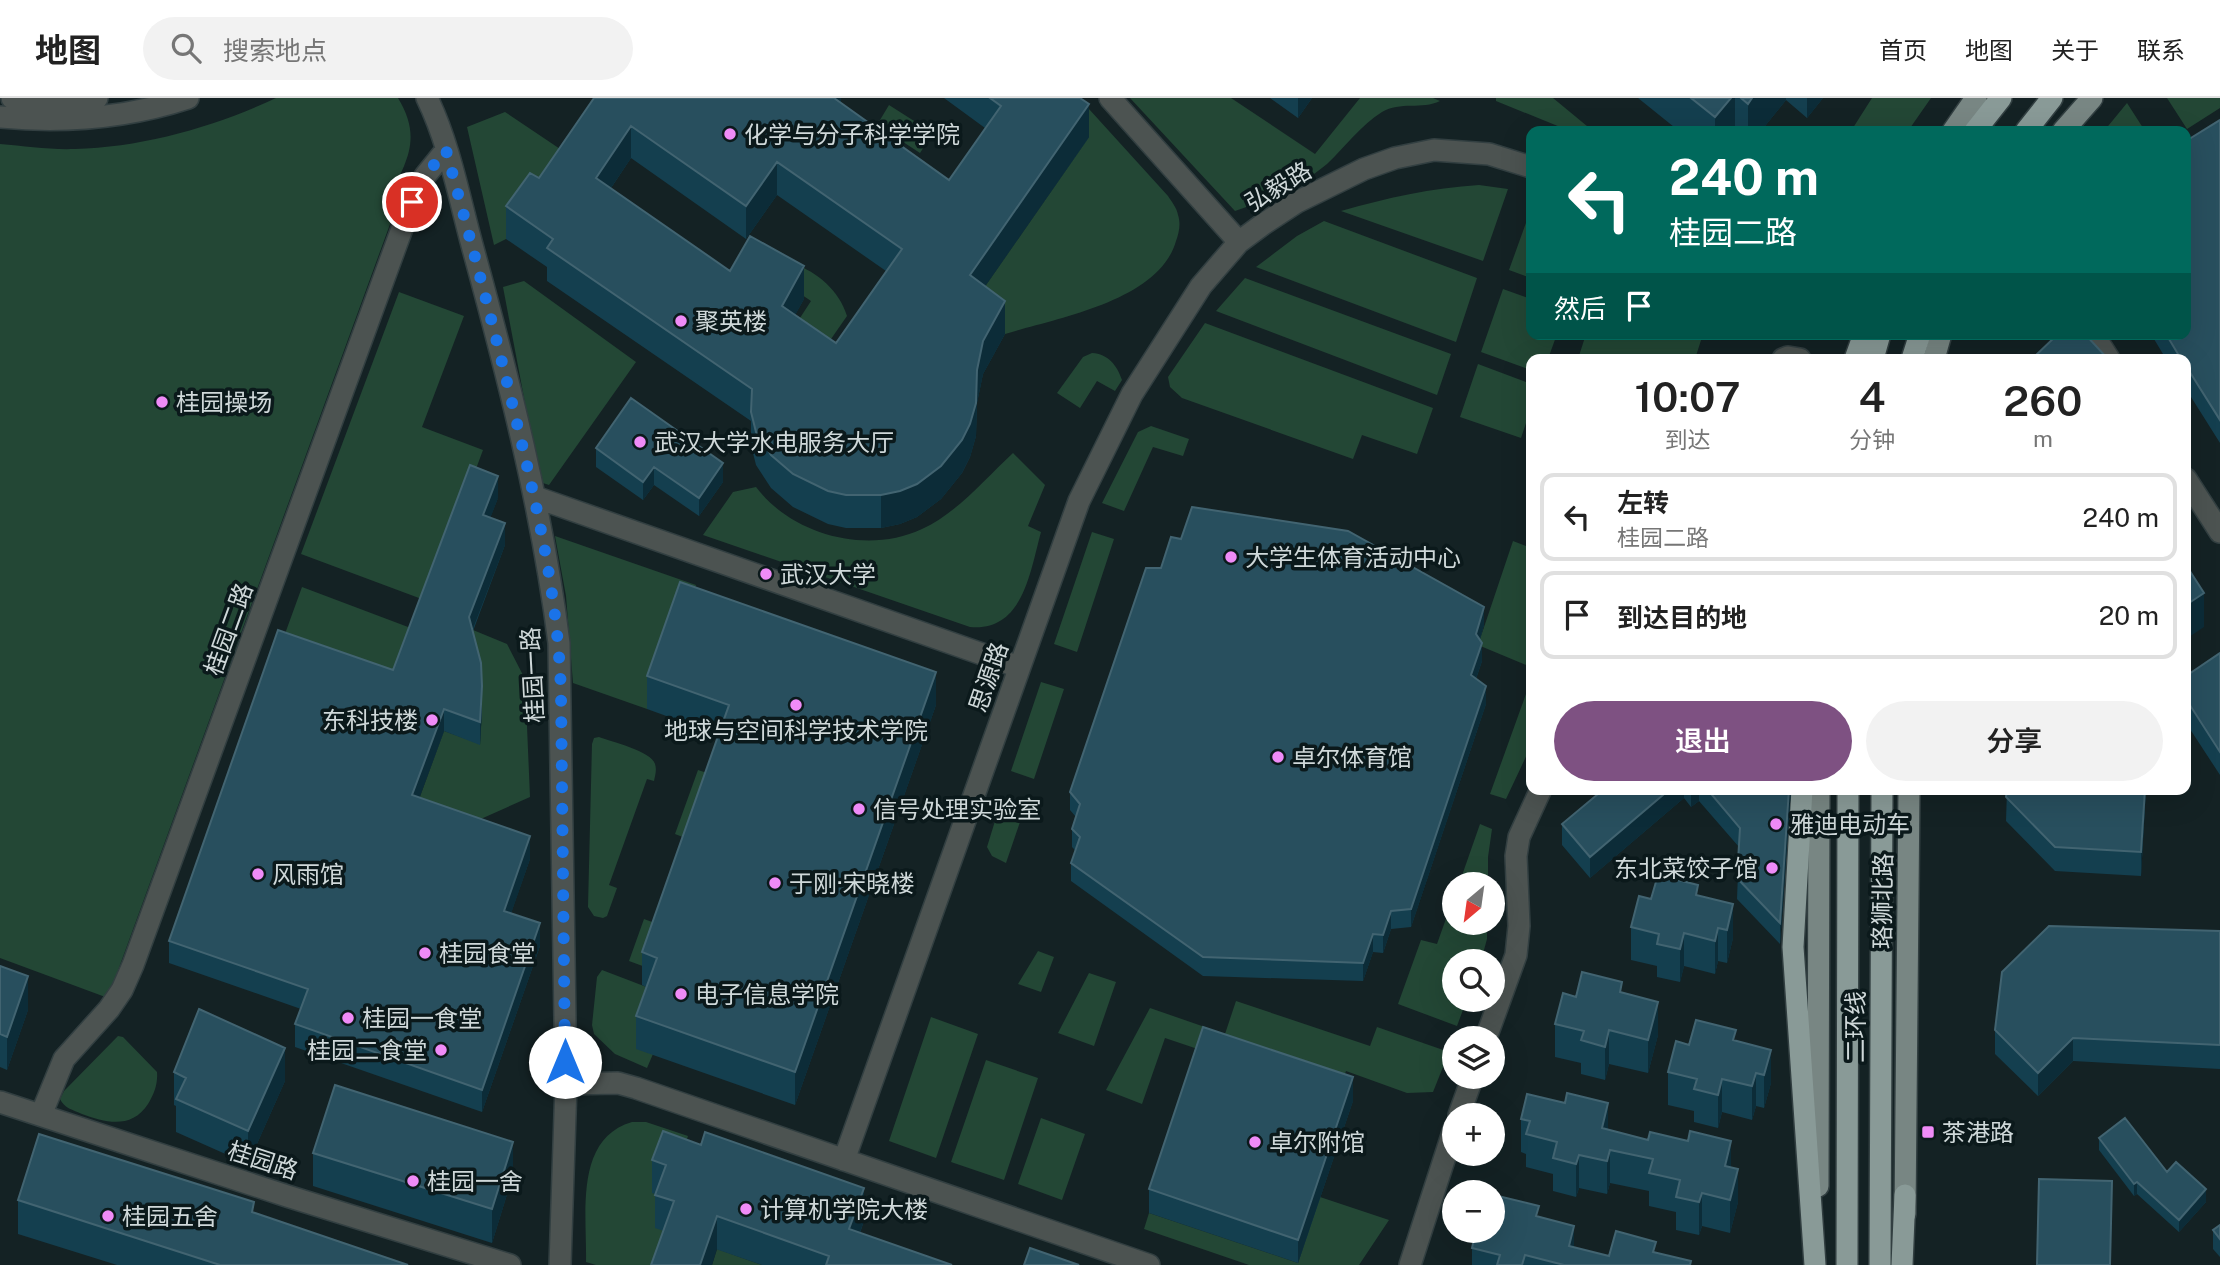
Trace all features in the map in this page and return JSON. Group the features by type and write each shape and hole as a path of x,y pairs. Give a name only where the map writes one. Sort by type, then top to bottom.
{"highway":[{"path":"1979,126 2001,98"},
{"path":"2029,126 2052,98"},
{"path":"1802,795 1793,947 1816,1265"},
{"name":"二环线","path":"1847,1265 1848,795"},
{"name":"二环线","path":"1880,1265 1882,795"},
{"path":"1904,1265 1905,1195"}],"main road":[{"path":"1957,126 1976,98"},
{"path":"2067,126 2092,98"},
{"path":"1816,1265 1819,795"},
{"name":"珞狮北路","path":"1905,1195 1909,795"}],"street":[{"path":"12,98 97,98"},
{"path":"0,117 44,120 104,117 159,107 188,98"},
{"name":"桂园一路","path":"427,98 446,150 487,299 535,497 550,572 559,643 566,1084 560,1265"},
{"name":"弘毅路","path":"1110,98 1238,242 1297,202 1364,169 1395,158 1434,150 1464,150 1489,154 1526,165"},
{"name":"桂园二路","path":"41,1115 64,1059 109,1009 122,990 133,965 407,215 425,176 446,150"},
{"name":"思源路","path":"844,1160 1079,501 1116,423 1193,297 1238,242"},
{"path":"2191,487 2220,532"},
{"path":"535,497 1019,667"},
{"path":"1490,1026 1512,968 1518,941 1516,856 1519,837 1538,795"},
{"path":"566,1084 618,1083 1149,1265"},
{"name":"桂园路","path":"0,1101 287,1196 510,1265"},
{"path":"1410,1265 1442,1166"}],"green space":[{"name":"桂园操场","path":"276,98 398,98 410,126 409,150 388,200 397,205 108,998 0,958 0,144 66,149 152,140 228,118"},
{"path":"1079,98 1168,196 1179,218 1177,238 1166,262 1149,279 1128,293 1077,313 1005,334 970,308 1089,137"},
{"path":"1130,98 1231,98 1315,154 1360,98 1433,98 1440,101 1396,107 1382,112 1317,172 1283,192 1235,211"},
{"path":"1496,98 1553,98 1587,126 1558,126 1496,101"},
{"path":"1872,98 1931,98 1911,126 1854,126"},
{"path":"2167,98 2220,98 2220,108 2191,126 2185,126"},
{"path":"2127,103 2142,126 2108,126"},
{"path":"889,105 933,133 920,153 877,125"},
{"path":"505,112 575,159 530,206 506,239 494,245 467,127"},
{"path":"1479,185 1508,189 1483,261 1341,211 1409,194"},
{"path":"1324,221 1477,278 1456,342 1256,267 1297,236"},
{"path":"1526,223 1526,276 1509,270"},
{"path":"793,263 826,283 839,298 847,316 815,362 785,341 811,301 759,266"},
{"path":"1245,278 1451,354 1437,395 1216,311"},
{"path":"524,281 636,362 549,485 540,482 503,287"},
{"path":"1503,289 1526,297 1526,340 1555,340 1550,354 1526,354 1526,368 1481,352"},
{"path":"399,292 464,316 422,427 483,450 427,601 301,554"},
{"path":"1205,323 1433,408 1417,454 1362,435 1353,459 1182,398 1170,387 1168,377"},
{"path":"1584,340 1701,340 1697,354 1580,354"},
{"path":"1092,353 1111,361 1122,380 1115,391 1097,381 1080,408 1057,393 1083,357"},
{"path":"1478,364 1526,382 1526,423 1521,438 1460,417"},
{"path":"1151,426 1189,439 1183,456 1153,447 1124,511 1102,503 1138,432"},
{"path":"1013,453 1045,485 1028,526 1041,532 1028,581 1021,596 1013,610 1002,620 988,626 970,627 703,535 733,492 756,487 771,504 789,517 832,536 855,540 901,537 922,529 947,514"},
{"path":"1092,532 1114,539 1077,652 1054,644"},
{"path":"555,536 696,585 693,596 680,616 647,709 573,683 566,596"},
{"path":"1513,541 1526,546 1526,665 1478,645"},
{"path":"302,587 416,630 392,695 278,653"},
{"path":"473,630 507,644 525,679 530,797 474,822 418,802 444,731 480,744 482,696 471,645"},
{"path":"1041,682 1064,689 1034,779 1011,771"},
{"path":"1526,694 1526,757 1506,799 1490,794"},
{"path":"599,737 646,755 652,759 656,768 654,781 647,779 609,885 617,888 607,916 603,918 594,916 588,907 592,744 594,738"},
{"path":"698,770 716,776 693,841 675,834"},
{"path":"999,808 1022,816 1006,863 992,856 987,847"},
{"path":"1480,824 1492,829 1488,872 1463,872"},
{"path":"644,919 663,926 648,968 629,961"},
{"path":"1442,930 1442,935 1487,935 1484,949 1442,949 1442,1012 1462,1012 1457,1026 1398,1004 1421,940 1437,944"},
{"path":"1038,951 1054,957 1041,992 1018,984"},
{"path":"602,970 657,991 653,1054 647,1068 615,1054 594,1034 592,1025 597,977"},
{"path":"1089,973 1116,982 1094,1046 1058,1033"},
{"path":"1236,1001 1370,1046 1377,1027 1442,1050 1442,1070 1433,1092 1407,1093 1346,1071 1337,1096 1165,1038 1142,1104 1106,1090 1150,1008 1225,1034"},
{"path":"931,1017 978,1034 936,1158 889,1141"},
{"path":"118,1036 123,1037 157,1072 155,1089 148,1104 134,1117 118,1122 91,1117 66,1107 60,1099 64,1091"},
{"path":"986,1060 1038,1078 1004,1180 951,1162"},
{"path":"1041,1118 1085,1134 1062,1200 1018,1184"},
{"path":"632,1122 646,1122 688,1136 677,1170 653,1193 666,1198 685,1238 676,1265 596,1265 586,1262 586,1201 592,1161 600,1144 613,1131"},
{"path":"1320,1197 1389,1220 1359,1265 1249,1265 1144,1229 1149,1213 1298,1263"},
{"path":"717,1249 762,1265 712,1265"}],"building":[{"name":"聚英楼","path":"594,98 834,98 949,180 1001,106 990,98 1080,98 1089,104 970,275 1005,301 983,341 977,370 976,403 962,440 941,466 917,484 881,495 846,495 828,491 793,474 771,455 756,432 751,412 752,389 547,248 553,239 506,206 530,173 539,178","holes":["631,126 746,206 777,162 902,249 836,343 782,306 804,266 750,236 730,271 596,178"]},
{"path":"1691,98 1731,98 1715,117"},
{"path":"1741,98 1752,98 1748,104"},
{"path":"2220,120 2220,420 2191,374 2191,354 2178,354 2170,340 2191,340 2191,138"},
{"path":"2052,340 2091,340 2103,354 2037,354"},
{"name":"武汉大学水电服务大厅","path":"631,398 723,463 699,498 654,467 643,482 596,448"},
{"path":"470,465 498,476 483,515 505,523 469,617 481,663 480,722 444,709 412,795 530,836 504,911 540,923 482,1090 295,1024 308,989 169,941 278,630 393,670"},
{"name":"卓尔体育馆","path":"1192,507 1348,531 1484,607 1476,634 1482,643 1471,675 1486,686 1411,909 1391,911 1383,935 1373,934 1363,963 1203,957 1071,863 1080,837 1072,829 1080,804 1070,792 1146,568 1161,568 1171,537 1181,539"},
{"path":"2191,573 2204,593 2191,602"},
{"name":"于刚·宋晓楼","path":"680,582 936,672 795,1072 636,1016 657,958 642,952 729,705 647,676"},
{"path":"2220,653 2220,752 2191,707 2191,673"},
{"path":"1597,795 1663,795 1590,857 1562,824"},
{"path":"1712,795 1789,795 1780,923 1737,878 1740,828"},
{"path":"2145,795 2141,852 2055,847 2006,797"},
{"path":"1658,875 1698,885 1696,895 1733,904 1727,930 1718,928 1715,941 1684,933 1680,949 1657,944 1659,934 1631,927 1639,896 1651,899"},
{"path":"2049,926 2220,931 2220,1045 2073,1038 2038,1073 1995,1030 2002,972"},
{"path":"0,966 28,976 7,1037 0,1034"},
{"path":"1582,972 1622,982 1620,992 1658,1002 1648,1040 1609,1030 1605,1047 1581,1040 1584,1031 1555,1024 1563,993 1576,997"},
{"path":"199,1009 285,1048 248,1131 176,1099 186,1078 174,1072"},
{"path":"1696,1020 1736,1030 1733,1040 1771,1050 1764,1075 1756,1073 1752,1086 1722,1079 1718,1095 1694,1089 1697,1079 1668,1072 1676,1041 1689,1045"},
{"name":"卓尔附馆","path":"1203,1027 1353,1077 1298,1240 1149,1189"},
{"path":"335,1085 513,1142 492,1209 313,1153"},
{"path":"1567,1093 1608,1103 1602,1128 1648,1140 1650,1132 1688,1141 1690,1131 1731,1141 1725,1166 1738,1169 1730,1200 1702,1193 1699,1202 1676,1197 1680,1180 1649,1173 1653,1159 1610,1150 1607,1161 1579,1155 1576,1164 1553,1158 1557,1142 1526,1134 1530,1121 1521,1119 1527,1094 1565,1103"},
{"path":"2125,1118 2167,1172 2176,1162 2206,1189 2179,1220 2137,1182 2134,1184 2099,1138"},
{"path":"663,1131 701,1145 705,1132 864,1188 849,1229 952,1265 826,1265 829,1256 717,1216 700,1265 651,1265 674,1201 655,1195 666,1165 652,1160"},
{"path":"39,1134 254,1202 252,1212 408,1265 220,1265 18,1200"},
{"path":"2039,1179 2112,1181 2110,1265 2037,1265"},
{"path":"1505,1198 1539,1206 1536,1216 1574,1226 1569,1246 1609,1256 1616,1231 1656,1242 1653,1252 1691,1261 1690,1265 1564,1265 1525,1255 1522,1265 1497,1265 1500,1255 1472,1248 1473,1243 1505,1243"},
{"path":"2220,1225 2220,1239 2213,1230"},
{"path":"1030,1248 1079,1265 1024,1265"}],"place":[{"name":"化学与分子科学学院","path":"730,134"},
{"name":"聚英楼","path":"681,321"},
{"name":"桂园操场","path":"162,402"},
{"name":"武汉大学水电服务大厅","path":"640,442"},
{"name":"大学生体育活动中心","path":"1231,557"},
{"name":"武汉大学","path":"766,574"},
{"name":"地球与空间科学技术学院","path":"796,705"},
{"name":"东科技楼","path":"432,720"},
{"name":"卓尔体育馆","path":"1278,757"},
{"name":"信号处理实验室","path":"859,809"},
{"name":"雅迪电动车","path":"1776,824"},
{"name":"东北菜饺子馆","path":"1772,868"},
{"name":"风雨馆","path":"258,874"},
{"name":"于刚·宋晓楼","path":"775,883"},
{"name":"桂园食堂","path":"425,953"},
{"name":"电子信息学院","path":"681,994"},
{"name":"桂园一食堂","path":"348,1018"},
{"name":"桂园二食堂","path":"441,1050"},
{"name":"茶港路","path":"1928,1132"},
{"name":"卓尔附馆","path":"1255,1142"},
{"name":"桂园一舍","path":"413,1181"},
{"name":"计算机学院大楼","path":"746,1209"},
{"name":"桂园五舍","path":"108,1216"}],"route":[{"path":"412,202 425,176 446,150 487,299 535,497 550,572 559,643 561,693 565,1062"}]}
